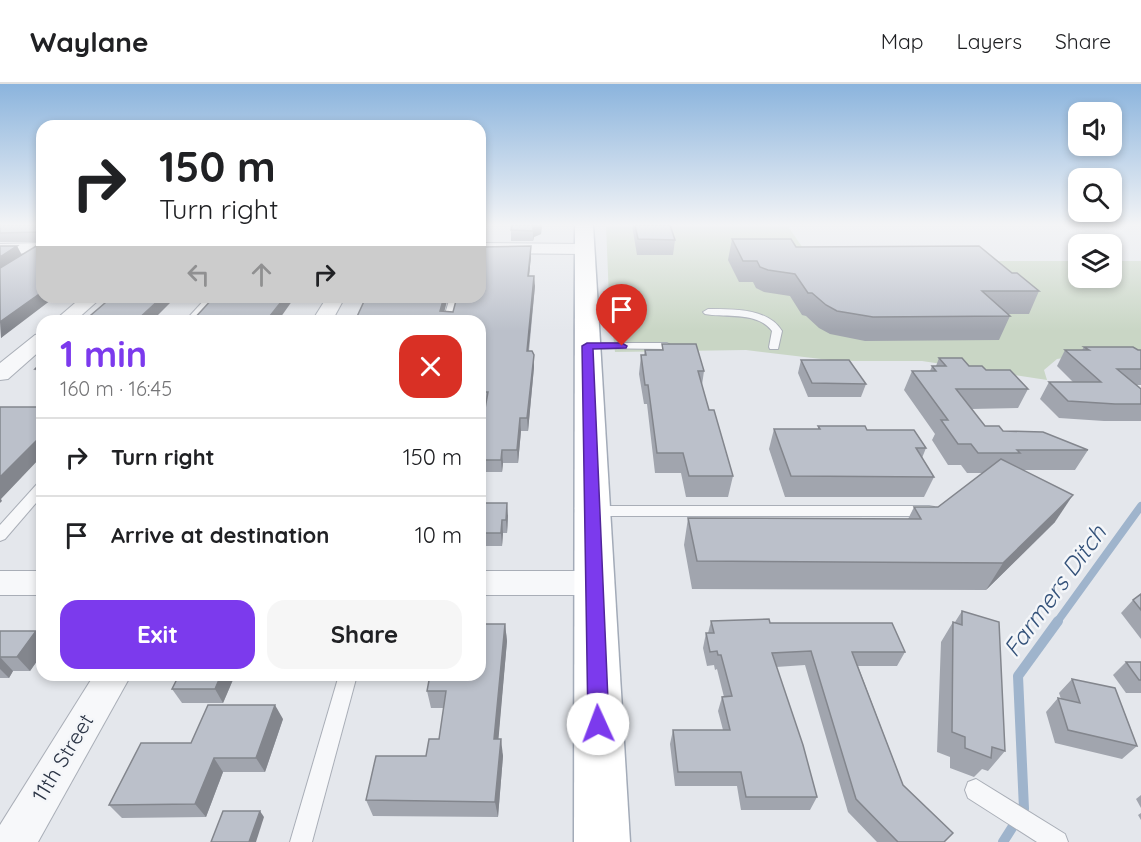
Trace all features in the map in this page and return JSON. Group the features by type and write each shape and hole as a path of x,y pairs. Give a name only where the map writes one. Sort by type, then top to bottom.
{"main road":[{"path":"585,260 602,842"}],"street":[{"path":"71,315 86,303"},
{"path":"0,374 36,344"},
{"path":"0,583 36,583"},
{"path":"486,583 594,583"},
{"name":"11th Street","path":"14,842 109,681"}],"lane":[{"path":"196,315 206,303"},
{"path":"708,312 749,315 771,324 776,329 777,336 774,347"},
{"path":"587,346 667,346"},
{"path":"0,535 36,494"},
{"path":"592,511 933,511"},
{"path":"301,842 346,681"},
{"path":"976,790 1049,837"}],"green space":[{"path":"607,260 1068,261 1068,288 1122,288 1122,261 1141,261 1141,357 1076,356 1057,359 1044,370 1047,380 922,361 838,361 746,350 615,352"}],"building":[{"path":"13,260 36,260 36,296 0,322 0,268"},
{"path":"486,260 530,260 528,276 534,276 527,351 532,351 534,355 527,418 520,418 517,450 502,450 501,460 486,460 488,392 486,392 486,315 358,315 363,303 442,303 440,311 453,312 455,303 486,303"},
{"path":"997,260 1039,291 982,291 1010,316 873,317 837,311 812,293 808,293 795,274 768,270 760,267 757,261 743,261"},
{"path":"105,303 156,303 142,315 91,315"},
{"path":"208,303 280,303 271,315 198,315"},
{"path":"662,344 696,344 704,371 698,371 709,410 714,410 733,476 689,476 683,453 657,453 648,385 645,385 641,355 646,355 645,350 663,350"},
{"path":"1084,347 1133,347 1141,350 1141,369 1117,369 1141,389 1141,404 1068,401 1049,382 1101,382 1065,350 1089,350"},
{"path":"939,358 962,358 969,366 982,366 986,370 1010,370 1028,389 956,389 985,426 999,426 1003,431 1043,432 1088,450 1017,450 1020,453 978,453 971,444 958,444 941,420 948,420 912,371 936,371 932,366 946,366"},
{"path":"801,360 849,360 866,384 812,383"},
{"path":"0,407 36,407 36,441 0,477"},
{"path":"818,426 865,426 867,430 914,430 926,448 916,448 934,477 791,476 774,429 820,429"},
{"path":"1001,459 1073,495 1003,563 697,561 688,518 921,519 914,507 938,507"},
{"path":"486,503 507,503 506,520 502,520 501,533 486,533"},
{"path":"1141,594 1141,610 1133,600"},
{"path":"962,611 999,622 1005,751 992,747 991,758 965,748 965,737 952,732 953,622 962,625"},
{"path":"769,619 770,623 892,623 905,652 852,652 903,785 953,833 944,842 898,842 856,799 811,651 772,653 803,745 817,797 746,797 741,772 678,772 673,730 730,730 722,697 732,696 721,655 718,655 717,651 710,652 706,633 714,633 711,621"},
{"path":"486,624 505,624 494,739 501,739 495,802 366,800 376,756 426,756 429,739 439,739 446,691 427,691 429,681 486,681"},
{"path":"0,631 36,631 17,657 0,657"},
{"path":"1126,662 1141,662 1141,680 1139,680"},
{"path":"1072,679 1115,688 1137,746 1068,730 1058,698 1080,703"},
{"path":"176,681 218,681 215,689 172,689"},
{"path":"208,705 275,705 256,758 214,758 195,804 109,805 141,743 191,743"},
{"path":"223,811 260,811 249,842 211,842"}],"waterway":[{"name":"Farmers Ditch","path":"1057,622 1141,506"},
{"name":"Farmers Ditch","path":"1003,842 1024,809 1018,676 1058,621"}],"route":[{"path":"598,724 587,346 622,346"}]}
